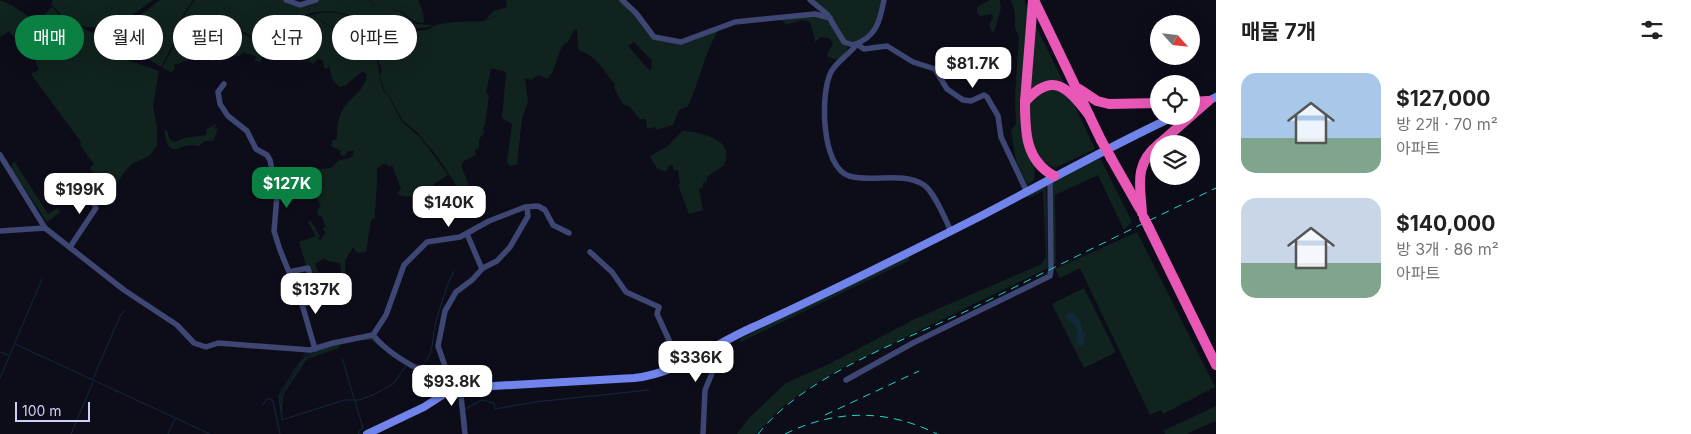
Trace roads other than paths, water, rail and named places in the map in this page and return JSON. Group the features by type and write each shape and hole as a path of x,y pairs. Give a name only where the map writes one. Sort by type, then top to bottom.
{"highway":[{"path":"1034,0 1078,88 1101,140 1143,215 1216,365"},
{"path":"1034,0 1025,102 1025,126 1028,148 1042,169 1052,178"},
{"path":"1025,102 1037,89 1056,85 1073,94 1090,115"},
{"path":"1078,88 1097,101 1110,104 1150,103"},
{"path":"1170,135 1212,99"},
{"path":"1143,215 1139,178 1146,157 1150,153"}],"street":[{"path":"286,0 300,5 316,0"},
{"path":"622,0 636,13 654,37 674,42 681,42 735,22 815,14 830,18"},
{"path":"810,0 830,18 844,42 850,45 857,44 864,49 887,46 912,62 934,69 947,89 964,100 971,101 984,95 987,97 998,116 1001,137 1027,192"},
{"path":"884,0 881,19 877,27 868,38 857,44 835,66 824,92 824,126 831,154 837,167 844,174 854,177 902,179 922,184 932,195 951,231"},
{"path":"224,84 218,92 223,110 233,121 241,125 256,149 267,155 270,160 276,196 274,231 280,250 289,272 308,268 314,286 317,300 302,305"},
{"path":"1200,105 1212,99"},
{"path":"374,336 381,344 409,364 450,388 465,390 476,387 645,377 658,374 951,231 1123,140 1156,125"},
{"path":"0,155 46,228 124,290 178,325 198,345 206,347 218,343 302,350 374,336"},
{"path":"846,380 913,343 1050,276 1052,178"},
{"path":"70,247 96,208 92,197 82,183"},
{"path":"374,336 386,315 404,265 427,242 467,234 489,221 527,207 538,206 545,210 553,225 569,233"},
{"path":"450,388 438,346 442,316 453,296 482,269 497,260 510,247 528,216 527,207"},
{"path":"0,231 46,228"},
{"path":"467,234 482,269"},
{"path":"590,252 612,272 626,292 659,307 657,314 680,364"},
{"path":"297,288 315,349"},
{"path":"703,434 704,390 726,340"},
{"path":"367,434 397,422 436,400 450,388"},
{"path":"464,434 461,396 465,390"}],"water":[{"path":"1069,312 1076,315 1080,321 1082,334 1086,331 1083,346 1079,345 1076,341 1076,327 1065,318"}],"waterway":[{"path":"415,364 422,366 429,355 435,324 446,288 454,271"},
{"path":"0,378 42,279"},
{"path":"93,379 120,316 125,310"},
{"path":"15,344 210,434"},
{"path":"330,347 307,355 297,367 279,396 282,420 344,400 359,400 373,395 393,384 406,366"},
{"path":"0,352 8,355"},
{"path":"342,358 363,428 358,431 359,434"},
{"path":"71,434 93,382"},
{"path":"465,409 482,400 494,403 495,409 535,402 649,390"},
{"path":"263,405 268,398 273,401 280,434"},
{"path":"466,417 467,426"},
{"path":"168,434 175,419"}],"railway":[{"path":"758,434 778,413 802,393 859,360 975,307 1216,188"},
{"path":"825,415 919,371"},
{"path":"785,434 823,420 861,415 881,416 900,420 937,434"}]}
